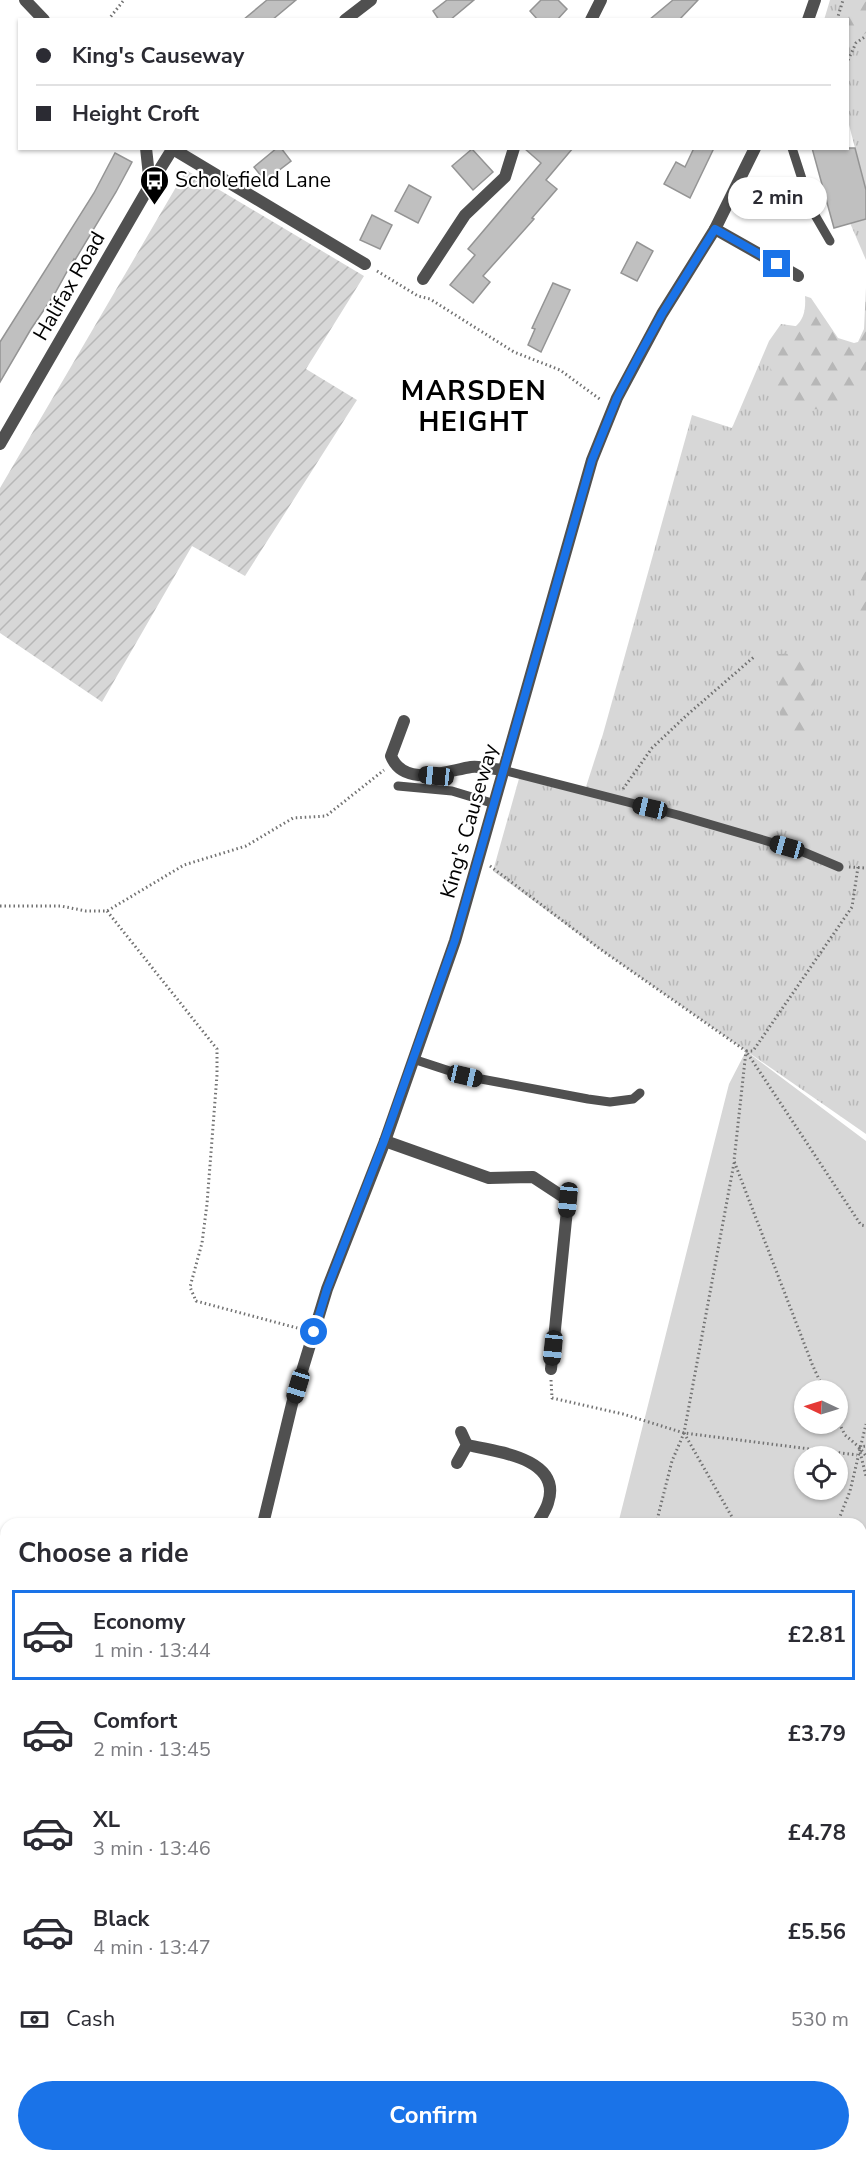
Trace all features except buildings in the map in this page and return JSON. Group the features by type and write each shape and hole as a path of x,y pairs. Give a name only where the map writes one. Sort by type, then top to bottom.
{"street":[{"path":"25,0 42,18"},
{"path":"348,18 371,0"},
{"path":"592,18 601,0"},
{"path":"809,18 814,0"},
{"path":"146,150 150,185"},
{"name":"Halifax Road","path":"0,444 172,150"},
{"path":"175,150 365,264"},
{"path":"423,279 465,215 505,177 513,150"},
{"name":"King's Causeway","path":"264,1518 292,1404 327,1289 384,1141 455,940 592,460 613,409 662,314 715,229 754,150"},
{"path":"715,229 798,276"},
{"path":"404,721 391,756 395,765 410,773 436,776 473,767 503,770"},
{"path":"384,1141 489,1178 533,1177 568,1200 551,1369"},
{"path":"461,1432 467,1445"},
{"path":"457,1463 467,1445"},
{"path":"467,1445 520,1457 540,1468 549,1483 549,1501 540,1518"}],"lane":[{"path":"793,150 814,215 830,241"},
{"path":"503,770 678,815 801,851 839,867"},
{"path":"398,786 452,791 495,804"},
{"path":"413,1059 465,1076 588,1099 610,1102 633,1099 640,1093"}],"path":[{"path":"110,18 124,0"},
{"path":"838,18 843,0"},
{"path":"849,58 856,43 866,36"},
{"path":"365,264 418,296 430,299 514,352 560,370 613,409"},
{"path":"615,800 652,748 754,656"},
{"path":"0,906 61,906 86,911 107,911 184,865 246,846 293,818 326,816 394,762"},
{"path":"479,858 600,949 746,1051 861,1225 866,1226"},
{"path":"746,1051 753,1051 852,907 858,867"},
{"path":"107,911 217,1050 207,1204 202,1243 190,1287 196,1301 314,1332"},
{"path":"658,1518 672,1461 684,1433 734,1161 746,1051"},
{"path":"734,1161 819,1380"},
{"path":"551,1369 552,1398 622,1414 684,1433 857,1455"},
{"path":"839,1518 850,1491 866,1424"},
{"path":"684,1433 733,1518"},
{"path":"844,1434 866,1456"},
{"path":"859,1447 866,1446"},
{"path":"859,1447 866,1476"}],"green space":[{"path":"830,0 866,0 866,190 849,125 849,18 825,18"},
{"path":"847,0 866,0 866,33 854,41 849,54 849,18 842,18"},
{"path":"186,170 364,276 306,369 357,400 245,576 192,546 102,702 0,633 0,488"},
{"path":"866,219 866,260 850,223"},
{"path":"866,288 866,374 841,410 807,409 779,392 770,376 773,340 788,332 802,319 805,296 811,298 838,338 854,343 858,342 864,329"},
{"path":"781,324 802,327 832,348 866,341 866,1134 595,946 493,871 520,775 584,793 603,734 692,415 732,428 769,341"},
{"path":"866,567 866,616 854,605 854,597"},
{"path":"779,654 807,657 813,666 816,695 809,731 803,736 789,733 782,723 778,693"},
{"path":"746,1051 866,1141 866,1518 620,1518 729,1084"}],"place":[{"name":"Scholefield Lane","path":"154,206"}],"district":[{"name":"MARSDEN HEIGHT","path":"474,406"}],"route":[{"path":"314,1332 327,1289 384,1141 455,940 592,460 617,398 662,314 715,229 777,264"}]}
